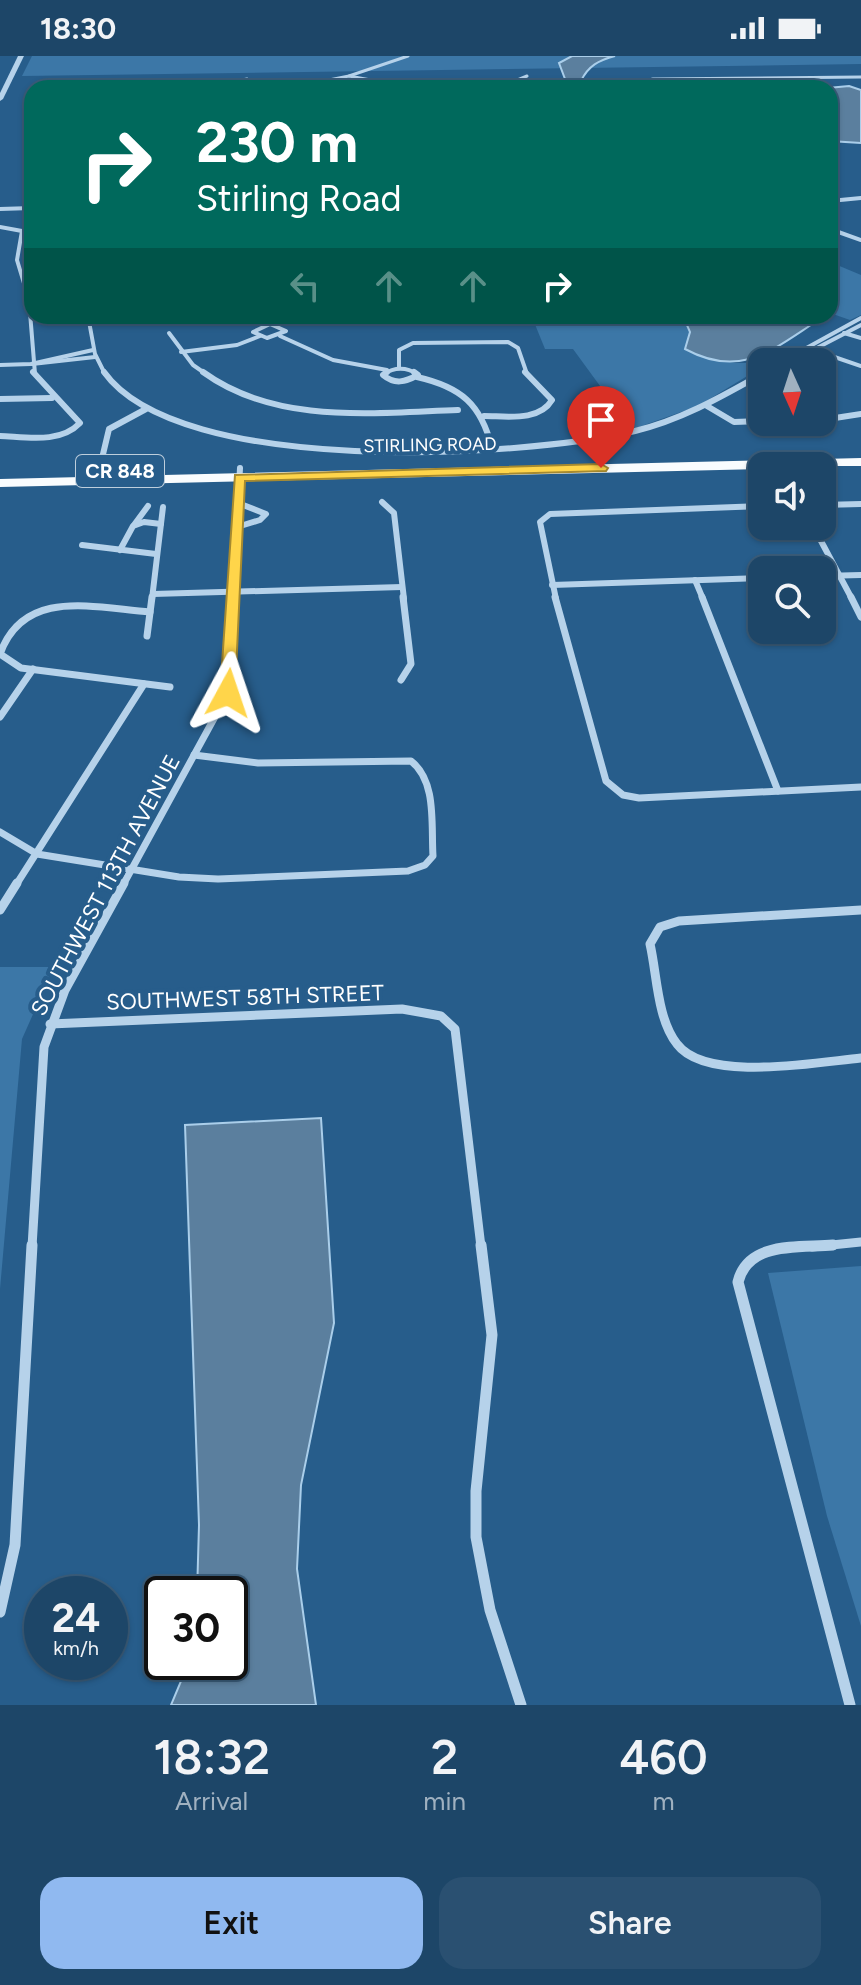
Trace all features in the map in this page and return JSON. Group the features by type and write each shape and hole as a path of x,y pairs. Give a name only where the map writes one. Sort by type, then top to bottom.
{"main road":[{"name":"STIRLING ROAD","path":"836,456 861,453"},
{"name":"STIRLING ROAD","path":"836,462 861,462"},
{"name":"STIRLING ROAD","path":"0,483 240,473 748,464"},
{"name":"STIRLING ROAD","path":"0,473 240,473"}],"street":[{"path":"0,99 21,56"},
{"path":"332,80 406,57"},
{"path":"349,76 384,80"},
{"path":"517,80 527,76"},
{"path":"649,80 861,77"},
{"path":"242,80 247,79"},
{"path":"838,200 861,198"},
{"path":"0,207 24,207"},
{"path":"0,227 17,227 22,231 17,260 24,273"},
{"path":"838,232 858,239"},
{"path":"820,348 861,318"},
{"path":"0,436 69,433 78,427 79,420 52,398 36,378 31,364 34,349 31,324"},
{"path":"90,324 94,354 117,388 146,409 182,425 227,437 320,450 492,448 605,437 670,422 707,406 748,382"},
{"path":"260,336 254,330 265,325 283,327 286,331 280,336"},
{"path":"805,347 861,325"},
{"path":"843,330 861,336"},
{"path":"169,333 181,352 218,386 266,403 369,413 458,410"},
{"path":"181,352 237,345 260,336 280,336 333,360 387,370 414,370 417,377"},
{"path":"399,368 399,350 404,346 508,342 518,348 523,370 552,400 550,407 546,411 527,414 484,416"},
{"path":"0,365 31,364 94,354"},
{"path":"836,357 861,366"},
{"path":"387,370 384,377 390,381 406,382 417,377 452,385 472,400 484,416 492,448"},
{"path":"0,399 52,398"},
{"path":"707,406 734,422 748,422"},
{"path":"99,471 109,429 146,409"},
{"path":"836,418 861,414"},
{"name":"SOUTHWEST 113TH AVENUE","path":"0,1612 15,1545 41,1074 50,1024 228,693 240,473"},
{"path":"382,502 394,513 411,664 401,680"},
{"path":"237,527 260,520 266,514 238,503"},
{"path":"836,505 861,504"},
{"path":"120,550 148,506"},
{"path":"147,636 163,507"},
{"path":"748,507 550,514 539,525 552,585 606,781 623,795 655,798 861,787"},
{"path":"133,526 144,522 161,524"},
{"path":"820,540 861,617"},
{"path":"82,545 156,554"},
{"path":"836,575 861,575"},
{"path":"552,585 748,578"},
{"path":"695,580 778,791"},
{"path":"153,594 402,587"},
{"path":"150,612 63,604 36,609 22,618 1,650 2,658 13,665 33,669 170,687"},
{"path":"0,717 33,669"},
{"path":"0,910 144,684"},
{"path":"0,832 37,854 131,870 218,879 394,872 425,865 435,847 428,782 417,765 402,759 275,763 194,755"},
{"path":"861,910 679,921 656,929 650,944 673,1037 692,1059 712,1065 740,1066 861,1058"},
{"name":"SOUTHWEST 58TH STREET","path":"50,1024 402,1009 441,1016 455,1029 492,1335 492,1366 476,1482 477,1547 521,1705"},
{"path":"850,1705 738,1282 739,1270 746,1260 771,1249 861,1242"}],"shaded area":[{"path":"32,56 861,56 861,64 22,76"},
{"path":"572,56 615,56 599,62 582,80 565,80 559,63"},
{"path":"849,86 861,90 861,143 838,142 838,87"},
{"path":"838,265 861,275 861,315 850,320 838,316"},
{"path":"535,324 686,324 698,356 748,363 748,376 698,406 636,428 630,427 573,349 545,349"},
{"path":"686,324 812,324 775,348 748,348 748,359 742,361 725,362 706,358 685,349 690,332"},
{"path":"0,967 54,967 22,1039 0,1289"},
{"path":"321,1118 334,1323 301,1485 297,1569 316,1705 171,1705 181,1680 248,1680 248,1576 198,1576 199,1525 185,1125"},
{"path":"861,1266 861,1626 827,1516 768,1273"}],"route":[{"path":"228,693 239,478 601,468"}]}
